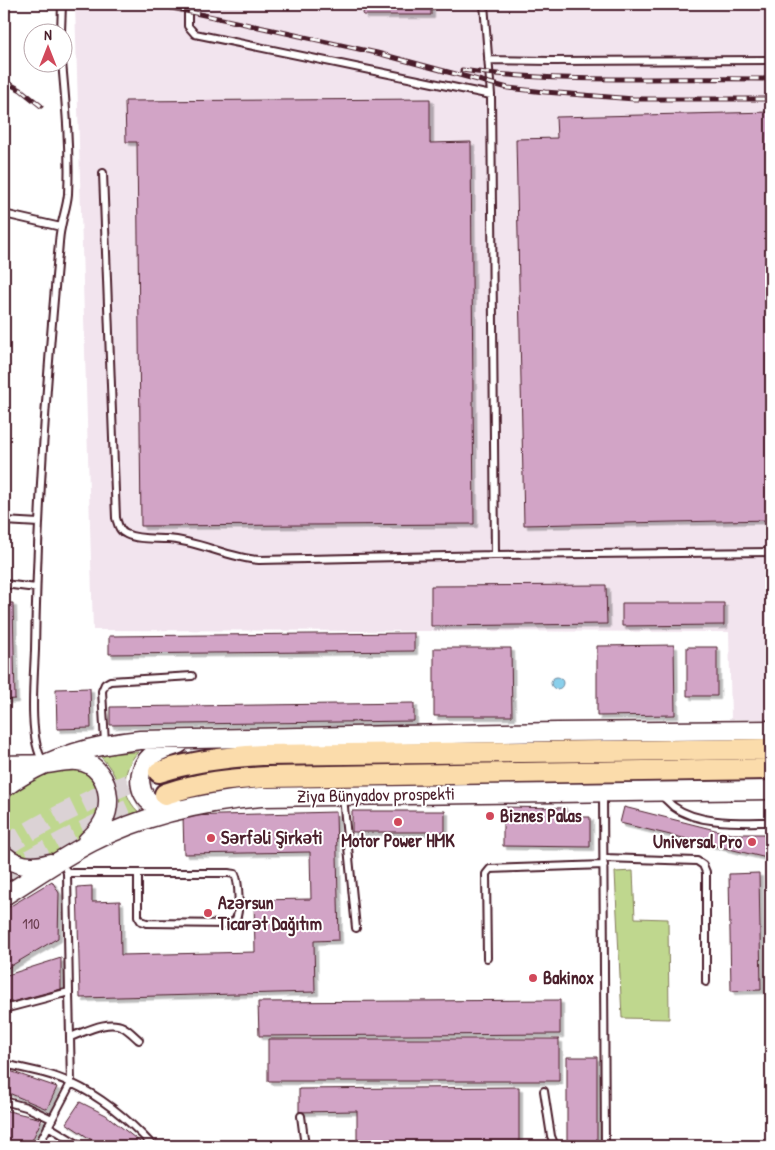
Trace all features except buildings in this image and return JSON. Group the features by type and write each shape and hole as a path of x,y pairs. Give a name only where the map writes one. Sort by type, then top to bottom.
{"main road":[{"path":"4,788 45,764 64,756 105,744 140,740 771,730"},
{"path":"188,807 158,807 152,803 142,791 139,774 145,762 159,751 201,738"},
{"path":"159,772 184,764 215,758 262,756 771,749"},
{"path":"4,764 45,764 68,761 79,761 88,764 100,772 107,787 108,804 104,823 64,866 27,866 14,863 4,855"},
{"name":"Ziya Bünyadov prospekti","path":"166,794 228,779 268,777 771,769"},
{"name":"Ziya Bünyadov prospekti","path":"4,896 64,866 105,836 188,807 220,801 260,796 771,790"}],"lane":[{"path":"61,22 62,4"},
{"path":"188,4 188,26 195,34 491,95"},
{"path":"484,4 491,95 495,555"},
{"path":"488,60 771,60"},
{"path":"45,764 39,755 35,739 36,588 54,300 61,227 68,195 66,107 63,72"},
{"path":"103,173 116,518 119,528 124,534 183,541 247,559 259,560 771,552"},
{"path":"4,214 61,227"},
{"path":"4,521 39,523"},
{"path":"4,584 36,588"},
{"path":"105,744 102,691 105,684 110,681 192,676"},
{"path":"603,792 605,1146"},
{"path":"658,792 675,808 698,817 719,821 771,822"},
{"path":"343,796 356,928"},
{"path":"487,958 486,874 490,869 604,861 696,861 703,865 706,872 706,982"},
{"path":"38,1146 66,1096 71,1083 64,866 138,873 228,872 235,874 238,881 237,914 235,920 230,924 146,923 141,921 138,916 138,873"},
{"path":"4,1009 69,992"},
{"path":"70,1038 104,1026 115,1025 123,1026 139,1040"},
{"path":"4,1064 47,1074 71,1083 109,1106 137,1129 153,1146"},
{"path":"544,1091 551,1136 555,1146"},
{"path":"4,1101 26,1107 52,1119"},
{"path":"301,1116 305,1146"},
{"path":"48,1126 81,1146"}],"shaded area":[{"path":"75,4 771,4 771,719 731,719 729,632 93,630"}],"green space":[{"path":"138,752 128,767 125,784 134,808 141,814 118,823 120,803 116,779 113,772 100,756"},
{"path":"62,769 76,769 87,772 92,777 101,794 101,813 86,834 54,853 42,857 24,859 7,851 4,846 4,802 30,781"},
{"path":"4,865 20,877 4,887"},
{"path":"633,871 635,918 668,919 669,1019 622,1018 615,872"}],"water":[{"path":"557,677 563,683 557,689 551,683"}],"tunnel":[{"path":"4,847 41,825 79,806 157,772"},
{"path":"4,874 83,831 165,794"}],"railway":[{"path":"154,4 377,53 508,88 634,99 771,99"},
{"path":"462,70 539,77 771,79"},
{"path":"4,81 21,90 41,106"}],"place":[{"name":"Biznes Palas","path":"490,816"},
{"name":"Motor Power HMK","path":"398,822"},
{"name":"Sərfəli Şirkəti","path":"211,838"},
{"name":"Universal Pro","path":"752,842"},
{"name":"Azərsun Ticarət Dağıtım","path":"208,913"},
{"name":"Bakinox","path":"533,978"}]}
